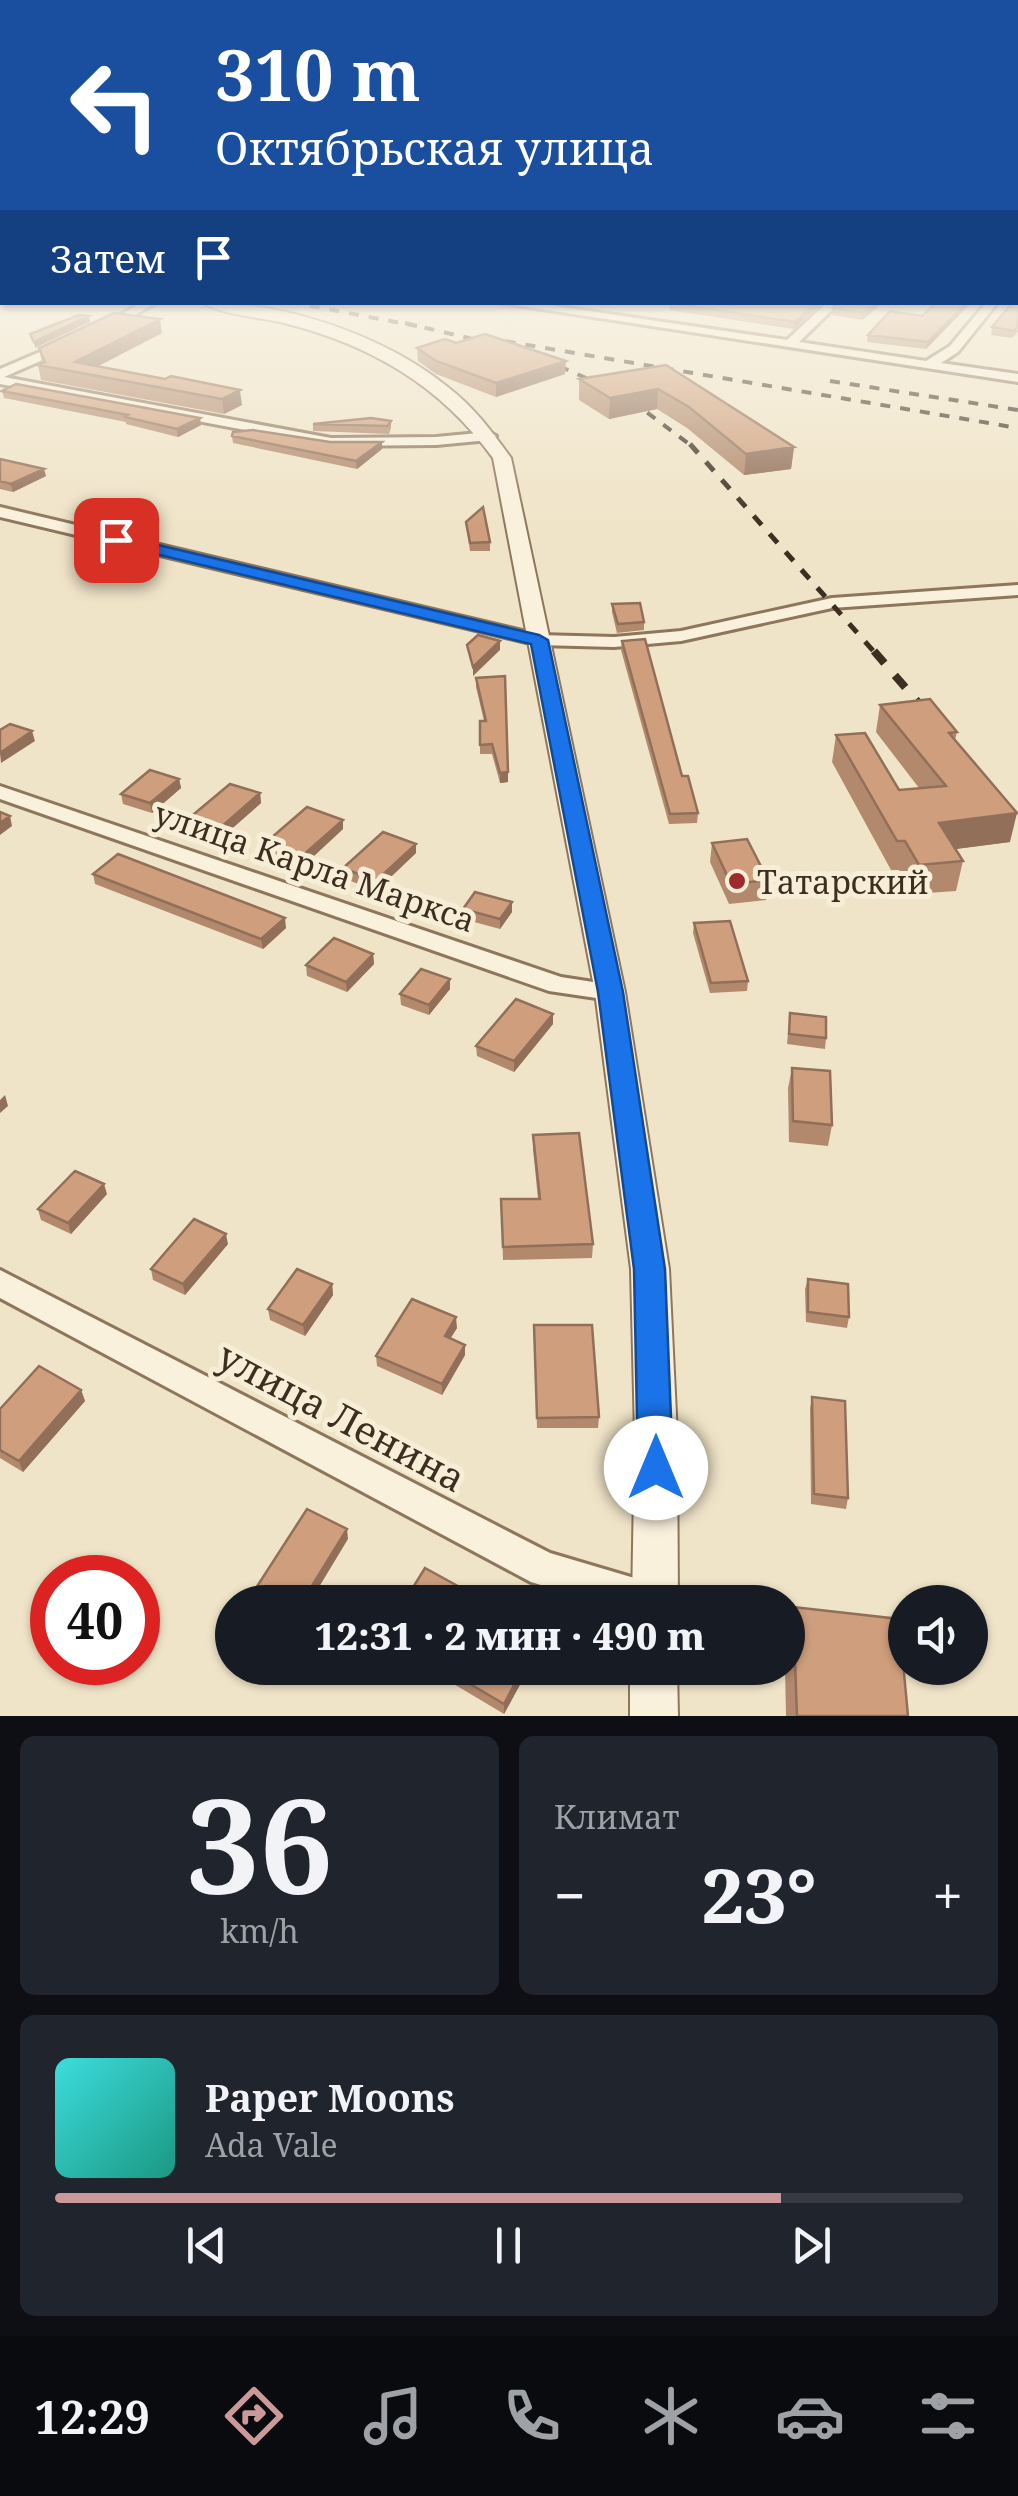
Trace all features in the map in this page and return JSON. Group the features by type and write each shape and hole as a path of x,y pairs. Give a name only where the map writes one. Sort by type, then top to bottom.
{"street":[{"path":"0,377 24,365"},
{"path":"406,365 452,394 489,436 502,458 610,992 650,1269 656,1435 654,1585"},
{"path":"937,365 1018,378"},
{"path":"0,377 331,442 489,436"},
{"path":"0,512 539,640 614,642 681,636 832,602 1018,590"},
{"path":"988,591 1018,601"},
{"name":"улица Карла Маркса","path":"0,792 558,985 610,992"},
{"name":"улица Ленина","path":"0,1283 544,1569 597,1585"},
{"path":"654,1685 654,1716"}],"building":[{"path":"38,365 91,365 240,390 222,399"},
{"path":"447,365 553,365 496,383"},
{"path":"666,365 794,447 746,454 689,407 658,389 610,398 579,379"},
{"path":"16,384 200,418 177,429 125,417 128,415 2,391"},
{"path":"371,418 391,421 388,426 313,424"},
{"path":"253,430 330,442 382,442 356,461 232,436 233,432"},
{"path":"0,459 44,469 11,484 0,481"},
{"path":"483,507 490,542 470,543 466,522"},
{"path":"640,603 644,622 618,624 612,604"},
{"path":"478,635 500,641 473,667 467,645"},
{"path":"645,639 682,776 688,776 698,813 670,814 622,641"},
{"path":"505,676 508,772 500,773 492,744 480,745 480,721 486,721 476,678"},
{"path":"930,699 957,732 949,733 1017,813 939,823 963,861 919,865 905,841 897,841 836,735 865,733 899,790 946,786 880,705"},
{"path":"10,724 32,731 0,753 0,730"},
{"path":"150,770 179,779 150,803 121,794"},
{"path":"230,784 260,793 219,829 188,819"},
{"path":"307,807 343,820 301,857 264,844"},
{"path":"383,832 416,844 376,881 343,868"},
{"path":"747,839 768,880 731,884 712,843"},
{"path":"118,854 285,918 261,939 93,874"},
{"path":"475,892 512,902 500,919 463,909"},
{"path":"730,921 748,981 711,983 694,923"},
{"path":"334,938 373,954 346,982 306,965"},
{"path":"421,969 450,979 429,1005 400,994"},
{"path":"516,999 553,1014 514,1061 476,1046"},
{"path":"790,1013 826,1017 826,1038 789,1034"},
{"path":"792,1068 830,1071 832,1125 793,1121"},
{"path":"579,1133 593,1244 503,1247 501,1199 540,1199 533,1135"},
{"path":"75,1171 104,1184 68,1223 38,1209"},
{"path":"194,1219 226,1234 183,1284 151,1269"},
{"path":"297,1269 332,1284 303,1325 268,1309"},
{"path":"808,1279 848,1284 849,1317 808,1312"},
{"path":"412,1299 456,1317 445,1336 465,1345 442,1384 376,1356"},
{"path":"534,1325 592,1325 599,1417 537,1418"},
{"path":"39,1366 81,1390 19,1461 0,1450 0,1409"},
{"path":"812,1397 845,1401 848,1498 814,1494"},
{"path":"307,1509 347,1529 312,1585 258,1585"},
{"path":"425,1568 456,1585 414,1585"},
{"path":"805,1608 888,1618 888,1685 905,1685 908,1716 797,1716 796,1685 805,1685"},
{"path":"472,1685 514,1685 504,1704"}],"railway":[{"path":"557,365 624,395 692,446"},
{"path":"646,365 1018,428"},
{"path":"830,381 1018,410"},
{"path":"692,446 876,654"},
{"path":"874,651 935,722"}],"place":[{"name":"Татарский","path":"737,881"}],"route":[{"path":"116,540 539,640 610,992 650,1269 656,1468"}]}
